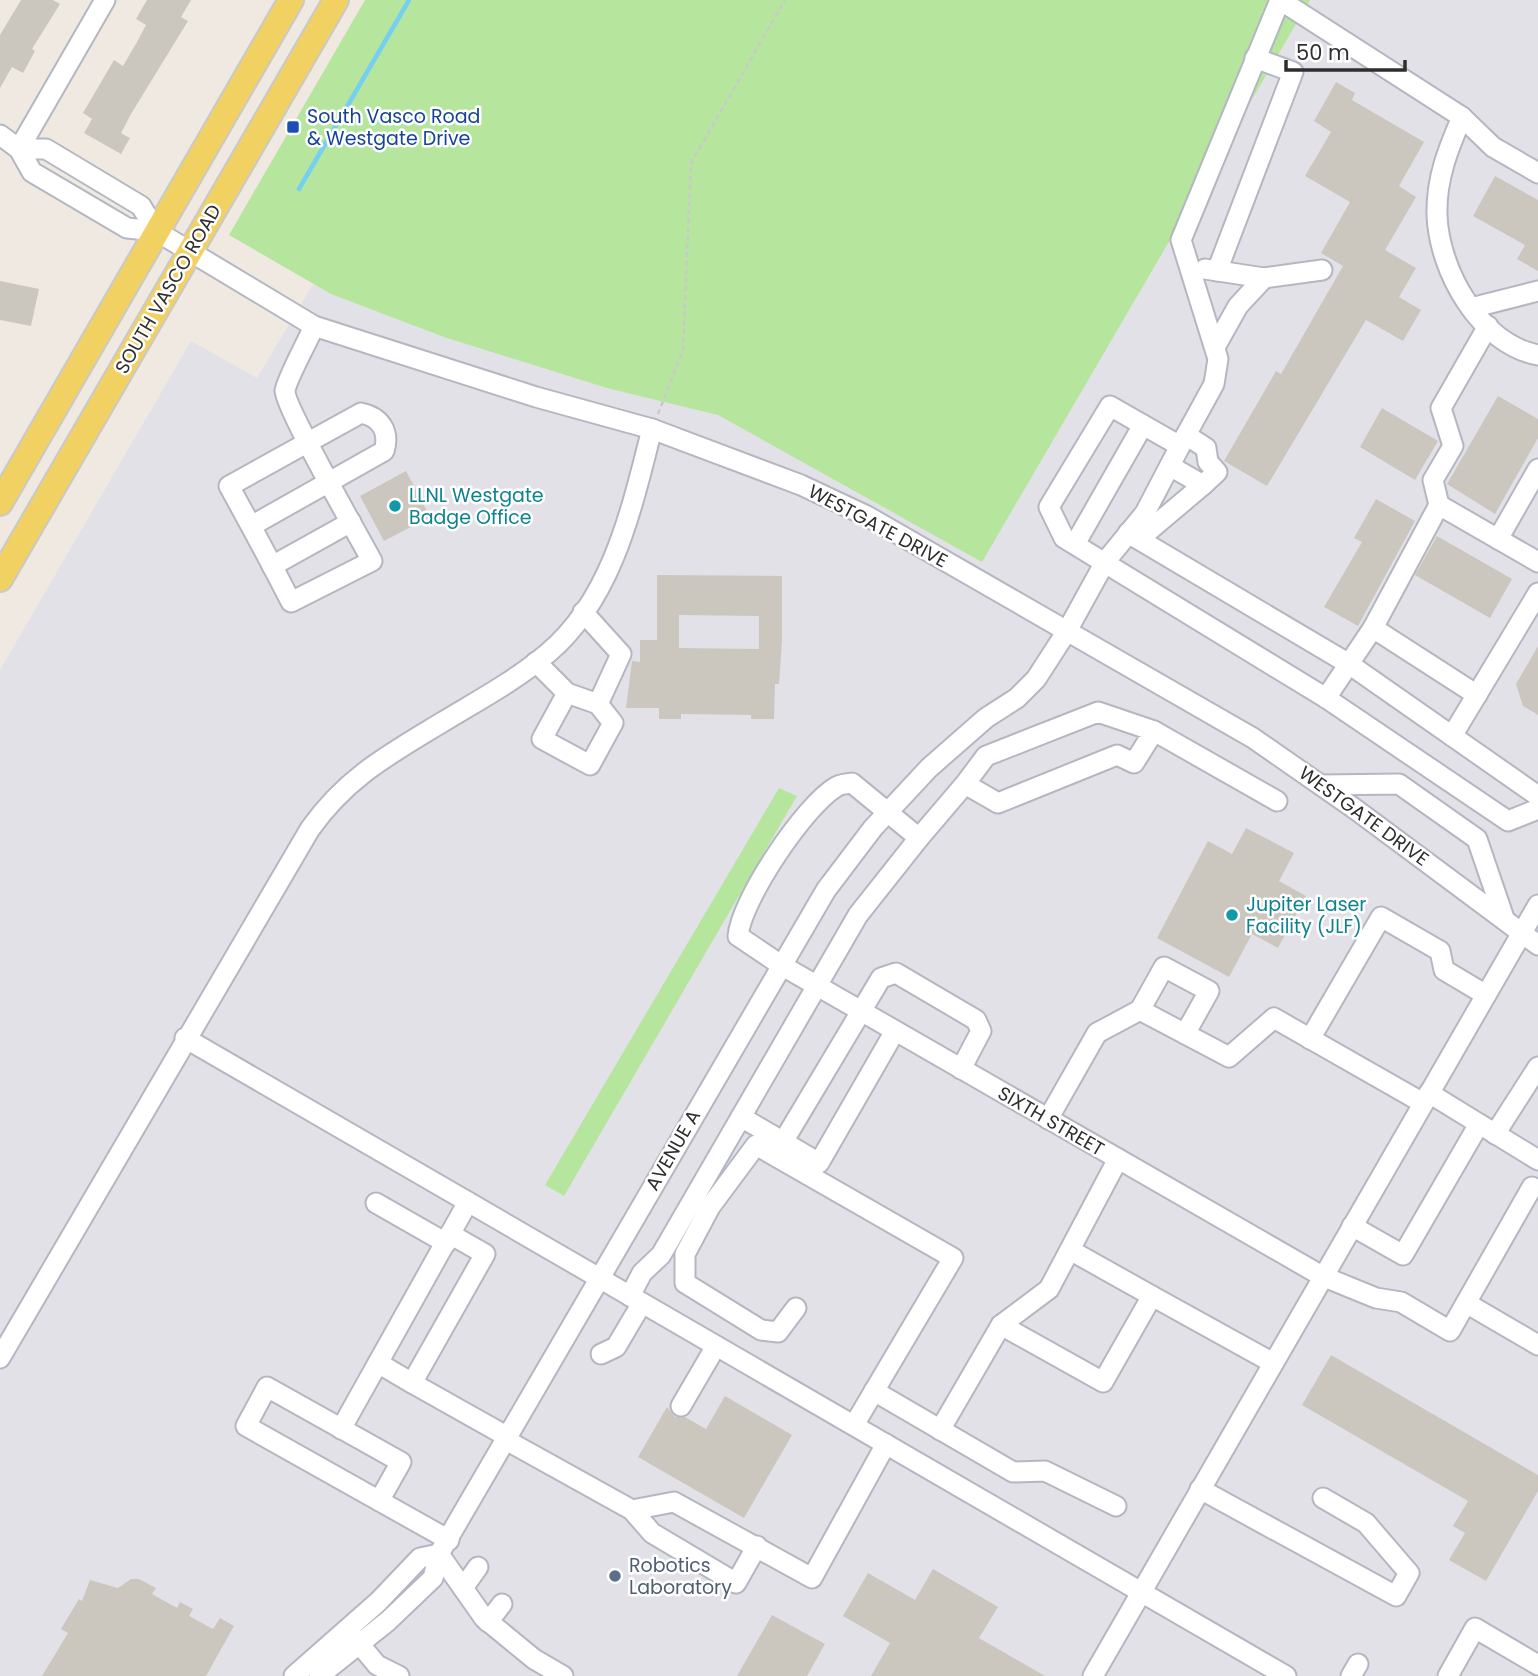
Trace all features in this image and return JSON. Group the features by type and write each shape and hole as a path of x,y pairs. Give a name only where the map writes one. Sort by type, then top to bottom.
{"main road":[{"name":"SOUTH VASCO ROAD","path":"0,503 290,0"},
{"name":"SOUTH VASCO ROAD","path":"0,579 336,0"}],"street":[{"path":"19,149 105,0"},
{"path":"1133,536 1214,384 1218,359 1181,240 1280,0 1462,117 1493,147 1538,173"},
{"path":"1217,271 1293,72 1255,58"},
{"path":"1462,117 1442,163 1437,216 1448,269 1471,308 1488,326 1521,352 1538,355"},
{"path":"0,135 19,149 32,172 127,228 156,231"},
{"path":"19,149 46,149 58,156 141,206 156,231"},
{"name":"WESTGATE DRIVE","path":"156,231 314,326 536,397 652,429 801,485 867,516 1253,738 1538,945"},
{"path":"1190,267 1264,278 1322,270"},
{"path":"1215,347 1238,306 1264,278"},
{"path":"1471,308 1538,292"},
{"path":"251,526 330,483 384,451 386,434 383,426 377,419 361,413 309,442 229,486 291,602 372,561 330,483 309,442 285,390 314,326"},
{"path":"1326,698 1373,628 1438,505 1433,480 1453,446 1441,408 1488,326"},
{"path":"1133,536 1217,472 1208,462 1206,448 1143,425 1110,405 1049,507 1064,538 1326,698 1508,821 1538,809"},
{"path":"1075,544 1143,425"},
{"path":"0,1358 291,856 326,807 368,767 536,662 550,651 583,612 614,558 631,509 652,429"},
{"path":"1170,466 1203,485"},
{"path":"1498,540 1538,469"},
{"path":"1438,505 1538,562"},
{"path":"272,566 351,522"},
{"path":"1133,536 1349,664 1538,796"},
{"name":"AVENUE A","path":"319,1676 359,1646 433,1578 444,1547 826,890 887,813 929,768 986,718 1017,698 1036,678 1067,631 1105,562 1133,536"},
{"path":"1452,736 1537,595"},
{"path":"583,612 621,654 598,704"},
{"path":"1373,628 1481,689"},
{"path":"536,662 567,694 598,704 613,723 590,765 542,739 567,694"},
{"path":"601,1354 616,1347 636,1299 642,1273 662,1255 858,915 986,756 1098,712 1154,731 1277,801"},
{"path":"965,784 998,803 1116,755 1134,763 1154,731"},
{"name":"SIXTH STREET","path":"887,813 852,783 837,786 808,813 776,856 739,923 737,936 860,1011 1322,1276 1376,1298 1401,1302 1450,1331 1466,1303"},
{"path":"1321,785 1399,783 1466,831 1477,839 1504,918"},
{"path":"887,813 919,838"},
{"path":"1093,1676 1538,905"},
{"path":"1310,1039 1381,916 1440,951 1444,970 1486,995"},
{"path":"1048,1119 1097,1033 1140,1010 1164,967 1209,991 1185,1034"},
{"path":"783,1142 881,978 896,973 976,1020 981,1031 961,1069"},
{"path":"1140,1010 1229,1057 1274,1018 1536,1155"},
{"path":"741,1117 819,1163 895,1031"},
{"path":"185,1038 1286,1676"},
{"path":"1352,1226 1403,1255 1487,1129 1538,1067"},
{"path":"796,1308 778,1332 761,1330 685,1283 685,1254 710,1207 756,1145 953,1258 854,1425"},
{"path":"940,1430 1000,1325 1049,1289 1118,1159"},
{"path":"1532,1187 1466,1303 1538,1345"},
{"path":"341,1429 468,1202"},
{"path":"376,1203 485,1254 412,1383"},
{"path":"1070,1250 1273,1363"},
{"path":"1000,1325 1103,1381 1152,1296"},
{"path":"681,1406 716,1346"},
{"path":"378,1363 632,1510 652,1533 736,1583 757,1546"},
{"path":"379,1501 401,1462 268,1387 246,1426 379,1501 444,1547 463,1588 488,1622 530,1667 563,1676"},
{"path":"874,1391 1013,1472 1045,1471 1116,1506"},
{"path":"632,1510 674,1503 813,1578 886,1444"},
{"path":"1200,1489 1396,1596 1409,1573 1366,1523 1323,1498"},
{"path":"295,1676 378,1602 420,1558 444,1547"},
{"path":"463,1588 478,1567"},
{"path":"488,1622 502,1604"},
{"path":"348,1628 359,1646 377,1665 399,1676"},
{"path":"1448,1676 1475,1628 1538,1665"}],"path":[{"path":"652,429 683,350 691,163 785,0"}],"shaded area":[{"path":"391,0 1538,0 1538,1676 0,1676 0,670 191,341 257,378 336,246"}],"green space":[{"path":"365,0 1310,0 982,562 718,415 607,388 444,337 331,294 229,235"},
{"path":"779,788 797,796 564,1196 545,1185"}],"building":[{"path":"21,0 53,0 60,4 32,49 35,51 23,73 12,67 0,88 0,35"},
{"path":"147,0 191,0 181,17 188,21 121,133 130,138 121,154 84,133 92,119 83,113 114,60 123,66 137,42 146,25 136,19"},
{"path":"1336,82 1355,93 1352,100 1424,142 1399,186 1416,197 1385,250 1416,268 1399,297 1421,310 1403,341 1366,320 1267,486 1224,461 1276,371 1281,374 1343,266 1321,253 1350,202 1305,176 1331,132 1314,121"},
{"path":"1495,176 1538,200 1538,271 1517,259 1525,245 1473,216"},
{"path":"0,281 39,289 31,326 0,320"},
{"path":"1498,396 1538,419 1538,438 1495,514 1447,484"},
{"path":"1382,408 1438,441 1415,480 1360,447"},
{"name":"LLNL Westgate Badge Office","path":"406,471 430,517 384,541 360,496"},
{"path":"1376,499 1415,521 1358,626 1324,607 1362,542 1354,538"},
{"path":"1437,536 1512,579 1490,618 1415,575"},
{"path":"657,575 782,576 782,641 779,684 775,684 774,719 751,719 751,715 681,714 681,719 659,719 659,708 626,708 632,661 640,662 640,640 657,640","holes":["679,615 759,616 759,649 679,648"]},
{"path":"1538,646 1538,715 1523,706 1516,684"},
{"name":"Jupiter Laser Facility (JLF)","path":"1246,828 1294,853 1279,881 1306,896 1278,948 1252,934 1229,977 1157,938 1208,841 1232,854"},
{"path":"1331,1355 1538,1475 1538,1491 1486,1581 1449,1560 1465,1533 1453,1526 1468,1501 1302,1405"},
{"path":"725,1396 792,1435 744,1518 638,1457 667,1407 675,1417 685,1417 706,1429"},
{"path":"933,1569 998,1607 979,1638 1045,1676 871,1676 890,1643 843,1616 868,1573 915,1600"},
{"path":"131,1579 139,1579 156,1588 152,1594 177,1608 180,1602 193,1609 189,1616 213,1629 220,1618 234,1626 206,1676 42,1676 68,1633 61,1629 79,1599 82,1601 90,1580 118,1588"},
{"path":"772,1615 825,1644 807,1676 737,1676"}],"waterway":[{"path":"299,189 409,0"}],"place":[{"name":"South Vasco Road & Westgate Drive","path":"293,127"},
{"name":"LLNL Westgate Badge Office","path":"395,506"},
{"name":"Jupiter Laser Facility (JLF)","path":"1232,915"},
{"name":"Robotics Laboratory","path":"615,1576"}]}
